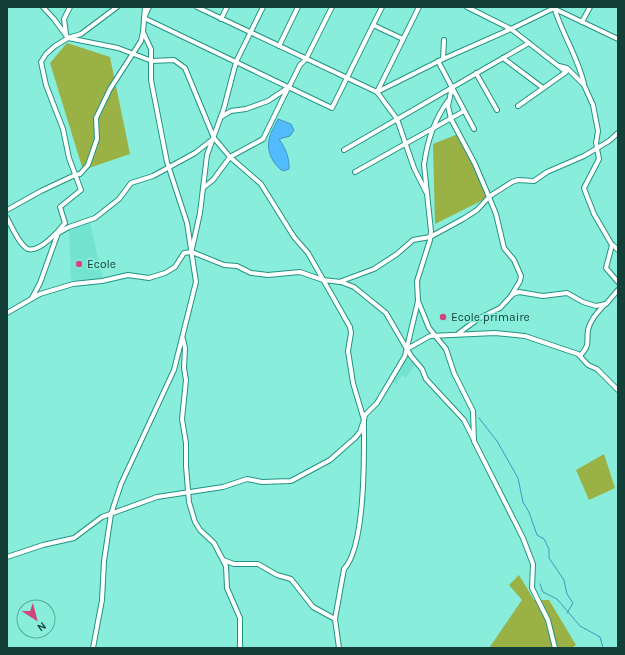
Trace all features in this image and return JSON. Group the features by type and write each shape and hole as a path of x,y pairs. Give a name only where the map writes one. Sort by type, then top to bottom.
{"street":[{"path":"43,7 68,38 118,48 152,61 174,60 185,68 214,138 230,157 261,184 294,236 308,253 350,327 351,333 348,350 353,383 364,420 365,471 360,520 354,546 348,563 344,569 335,619 339,648"},
{"path":"68,38 64,19 70,7"},
{"path":"7,218 22,244 27,249 31,249 51,240 65,223 60,207 81,190 69,158 63,129 46,85 41,62 46,54 68,38 81,34 117,7"},
{"path":"7,210 41,191 80,174 88,165 97,139 96,118 110,89 141,41 144,32 145,7"},
{"path":"144,18 149,7"},
{"path":"197,7 377,92 397,119 417,176 427,195"},
{"path":"221,19 227,7"},
{"path":"192,252 207,155 214,138 236,62 263,7"},
{"path":"278,46 298,7"},
{"path":"203,188 213,180 230,157 263,139 283,95 289,87 300,65 306,59 332,7"},
{"path":"144,18 332,108 382,7"},
{"path":"377,92 419,7"},
{"path":"467,7 510,29 566,72 518,106"},
{"path":"377,92 438,61 510,29 553,7"},
{"path":"553,7 618,39"},
{"path":"553,7 564,36 580,67 584,85 593,106 598,131 597,147 599,159 584,188 594,214 612,245 618,250"},
{"path":"582,22 590,7"},
{"path":"373,25 403,39"},
{"path":"93,648 102,600 104,561 111,514 126,472 174,370 183,339 196,282 187,222 168,167 151,80 151,50 144,32"},
{"path":"443,59 445,48 444,40"},
{"path":"344,150 529,43"},
{"path":"503,58 543,88"},
{"path":"438,61 474,129"},
{"path":"558,66 567,68 584,85"},
{"path":"476,73 497,110"},
{"path":"220,118 231,111 246,109 268,101 289,87"},
{"path":"452,87 448,101 437,116 432,129 424,165 430,237 417,281 418,301 423,317 436,336 443,343 454,373 473,412 474,441"},
{"path":"448,101 451,119 475,164 496,214 504,248 514,260 521,276 511,296 500,308 478,319 456,334"},
{"path":"355,172 464,111"},
{"path":"338,282 378,267 387,259 397,254 413,240 430,237 477,210 489,197 512,182 518,180 534,181 547,172 584,156 609,141 618,133"},
{"path":"32,298 40,283 58,233 69,227 95,218 119,199 131,183 153,176 195,153 214,138"},
{"path":"612,245 606,268 618,282"},
{"path":"7,313 40,294 73,284 102,281 128,275 149,278 171,270 184,253 192,252 224,265 237,266 251,273 268,275 300,272 323,280 338,282 354,287 386,313 422,369 430,385 464,420 523,538 533,564 532,588 548,620 555,648"},
{"path":"580,356 589,342 588,332 590,324 618,290"},
{"path":"511,296 522,291 543,296 567,293 590,305 606,304"},
{"path":"7,557 43,544 74,538 102,517 157,497 222,486 247,479 262,482 294,480 302,474 330,460 360,432 364,420 385,390 408,349 418,301"},
{"path":"408,349 427,336 495,333 525,336 575,352 588,365 597,368 618,390"},
{"path":"183,339 185,348 184,368 186,380 182,418 186,444 190,510 200,530 214,543 223,560 227,575 227,588 240,618 240,648"},
{"path":"223,560 234,564 258,564 277,575 291,579 313,606 335,619"}],"shaded area":[{"path":"67,43 110,57 130,154 83,170 50,63"},
{"path":"458,134 489,197 435,224 433,144"},
{"path":"90,223 103,279 74,280 71,278 69,231"},
{"path":"405,356 415,365 406,378 403,375 397,384 389,381"},
{"path":"604,454 615,488 589,500 576,470"},
{"path":"519,575 534,600 549,600 576,645 572,648 489,648 522,600 509,585"}],"water":[{"path":"278,119 291,124 294,130 290,136 279,139 285,149 289,161 289,169 283,171 274,162 268,144 271,132"}],"waterway":[{"path":"479,418 497,441 518,478 523,502 529,512 537,535 544,539 549,549 549,558 564,580 567,594 573,603 567,613"},
{"path":"540,584 543,592 557,599 580,626 600,637 603,648"}],"place":[{"name":"Ecole","path":"79,264"},
{"name":"Ecole primaire","path":"443,317"}]}
